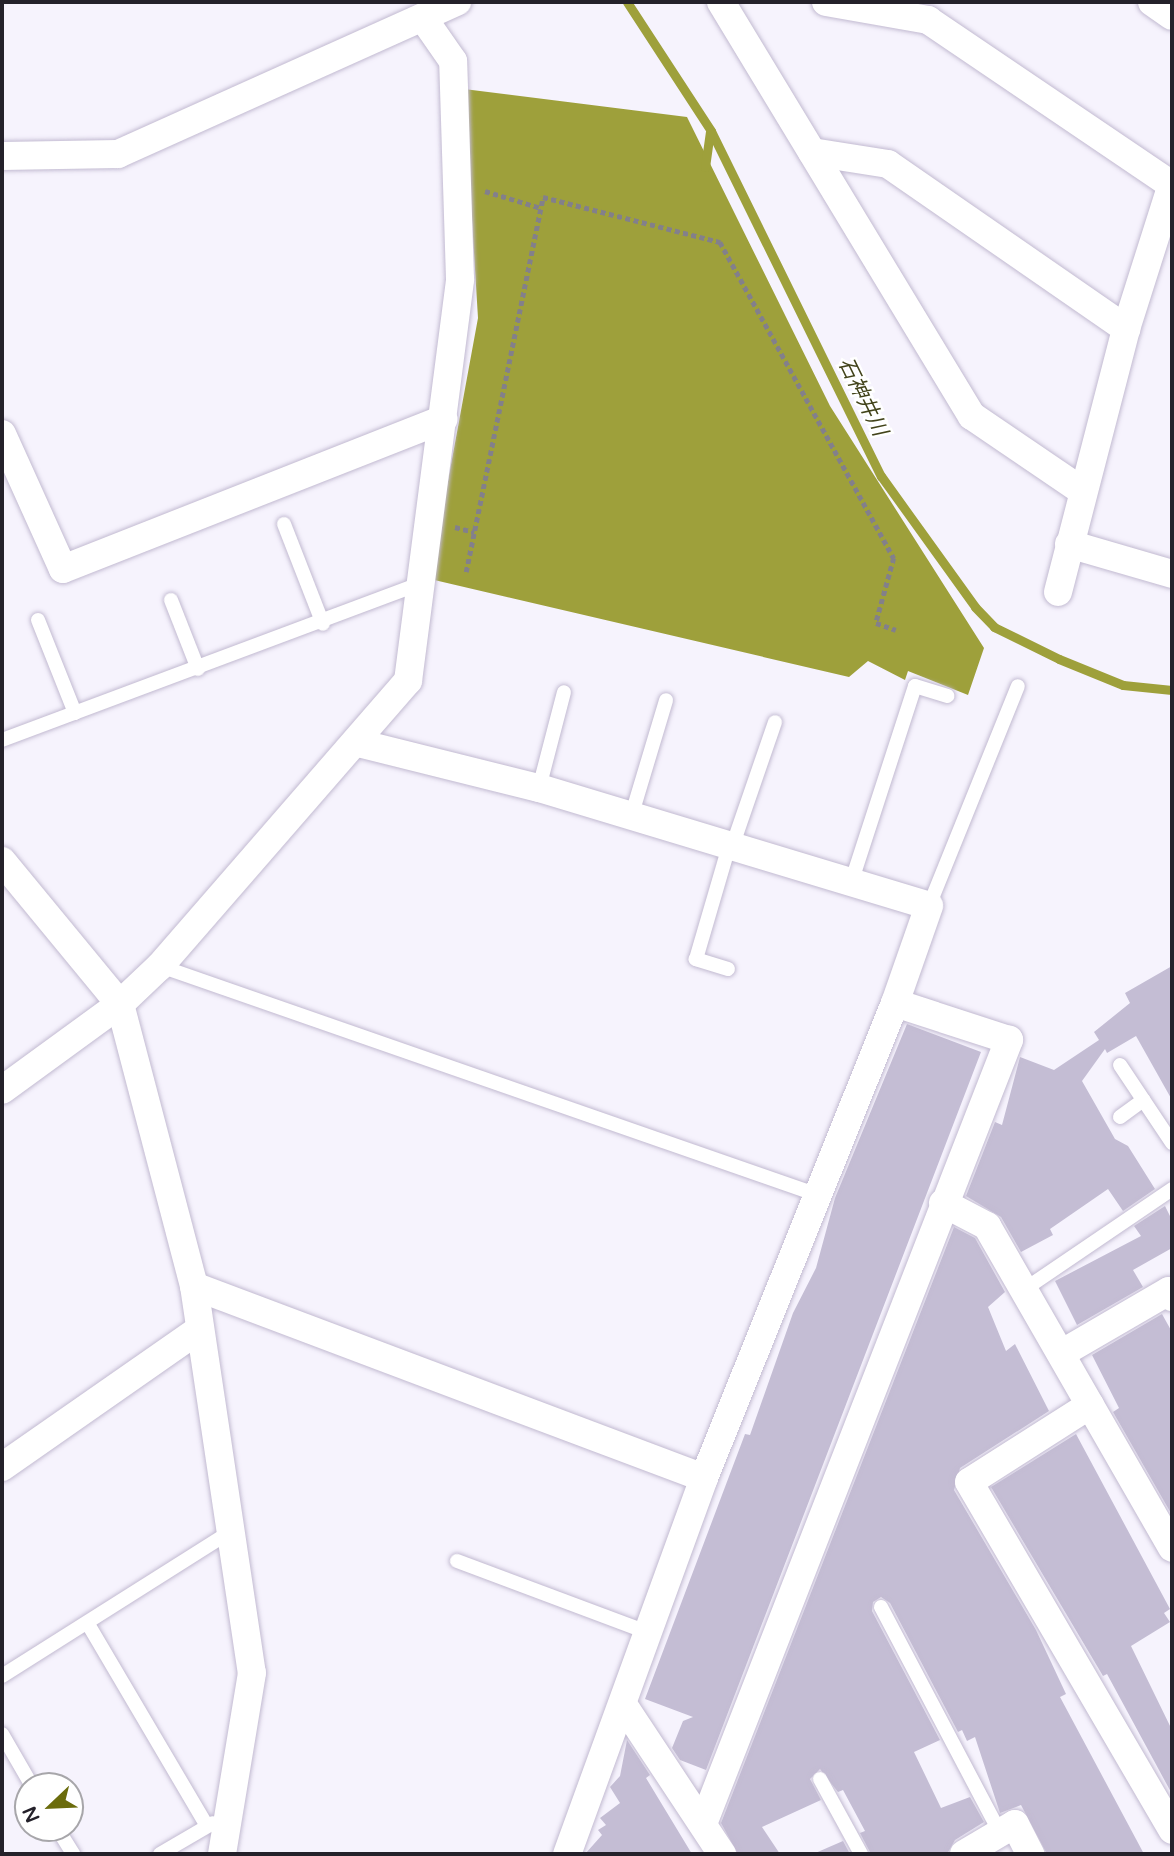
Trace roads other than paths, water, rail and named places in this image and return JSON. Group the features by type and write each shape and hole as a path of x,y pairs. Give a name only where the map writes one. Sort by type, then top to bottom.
{"street":[{"path":"2,156 118,154 457,2"},
{"path":"721,2 972,416 1081,490"},
{"path":"826,2 928,20 1172,184 1126,329 1081,490 1058,592"},
{"path":"1152,2 1172,16"},
{"path":"2,1090 120,1004 160,966 358,743 408,681 425,582 460,279 453,61 424,18"},
{"path":"812,152 888,164 1126,329"},
{"path":"2,434 63,569 443,419"},
{"path":"1069,544 1172,574"},
{"path":"358,743 539,788 929,906 895,1003 815,1194 704,1478 624,1706 567,1854"},
{"path":"2,861 120,1004 194,1286 234,1530 252,1673 219,1820 222,1854"},
{"path":"703,1824 943,1203 1009,1040 895,1003"},
{"path":"943,1203 987,1226 1064,1352 1090,1405 1172,1548"},
{"path":"194,1286 704,1478"},
{"path":"1064,1352 1169,1292 1172,1297"},
{"path":"2,1467 200,1329"},
{"path":"1090,1405 969,1482 1172,1830"},
{"path":"624,1706 722,1854"},
{"path":"964,1854 1015,1824 1030,1854"}],"lane":[{"path":"284,524 323,624"},
{"path":"2,739 323,624 425,582"},
{"path":"171,600 198,669"},
{"path":"38,620 75,713"},
{"path":"851,883 915,686 948,696"},
{"path":"929,906 1018,686"},
{"path":"539,788 564,692"},
{"path":"631,817 666,700"},
{"path":"728,969 696,959 730,846 775,722"},
{"path":"160,966 815,1194"},
{"path":"1120,1065 1172,1143"},
{"path":"1120,1117 1143,1100"},
{"path":"1025,1289 1172,1189"},
{"path":"2,1676 88,1625 234,1530"},
{"path":"457,1561 650,1633"},
{"path":"881,1607 1000,1833"},
{"path":"88,1625 219,1820 160,1854"},
{"path":"2,1734 24,1772"},
{"path":"820,1779 861,1854"}],"waterway":[{"name":"石神井川","path":"627,2 711,131 881,476 975,607 994,627 1059,659 1123,685 1172,690"},
{"path":"705,167 710,132"}]}
